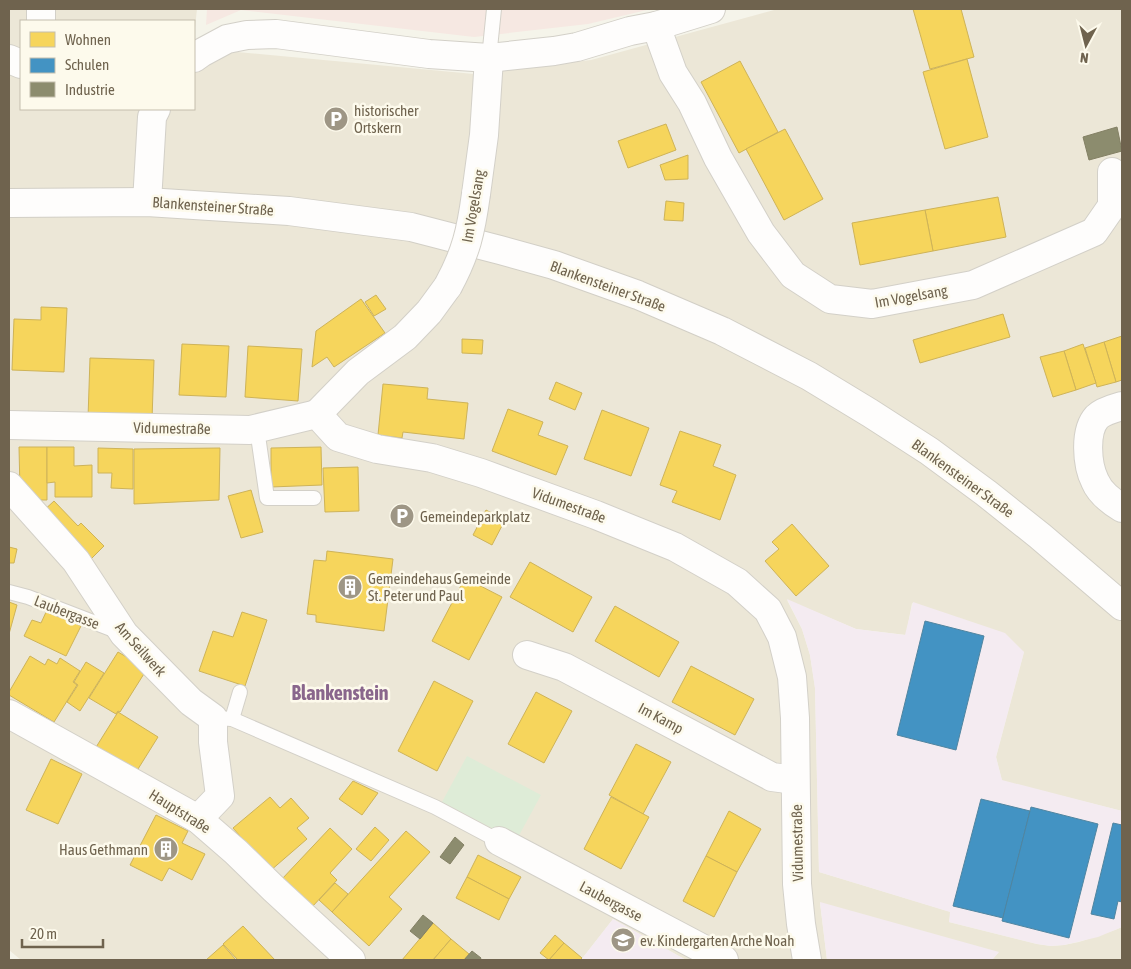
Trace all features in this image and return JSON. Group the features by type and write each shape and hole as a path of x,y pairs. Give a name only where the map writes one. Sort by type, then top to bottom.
{"street":[{"path":"195,57 227,39 247,35 276,34 429,54 489,58 570,48 630,31 656,26 711,9"},
{"name":"Im Vogelsang","path":"656,26 673,73 692,104 718,158 761,233 793,275 830,299 872,304 974,285 1094,232 1112,206 1112,172"},
{"name":"Im Vogelsang","path":"317,414 358,372 405,337 429,312 448,286 459,265 468,244 476,194 484,135 489,58"},
{"path":"147,202 150,136 152,117 156,110"},
{"name":"Blankensteiner Straße","path":"9,203 147,202 289,211 411,227 554,265 638,295 722,331 808,376 870,413 929,451 986,493 1122,606"},
{"path":"1122,406 1097,417 1088,442 1089,462 1095,483 1110,501 1122,508"},
{"name":"Vidumestraße","path":"9,425 257,429 317,414 338,437 377,449 432,458 490,476 596,514 675,546 737,582 768,610 782,637 792,677 795,718 797,884 807,960"},
{"name":"Am Seilwerk","path":"9,486 76,561 124,634 191,702 223,718"},
{"name":"Im Kamp","path":"527,655 564,667 772,777 796,780"},
{"name":"Hauptstraße","path":"9,714 198,819 351,960"},
{"path":"198,819 220,796 213,742 223,718"},
{"name":"Laubergasse","path":"499,841 724,960"}],"lane":[{"path":"489,58 494,9"},
{"path":"9,77 20,66"},
{"path":"257,429 267,498 314,498"},
{"name":"Laubergasse","path":"9,592 28,597 124,634"},
{"path":"240,692 223,718 435,807 499,841"}],"shaded area":[{"path":"9,9 197,9 195,27 195,20 20,20 20,110 195,110 195,48 474,74 591,60 778,9 1122,9 1122,811 1002,781 996,757 1024,652 912,603 906,635 856,629 787,600 802,629 810,655 815,688 819,872 951,912 949,922 1037,944 1051,946 1079,942 1122,927 1122,960 992,960 998,953 820,903 827,960 686,960 613,919 581,960 21,960 9,950"},
{"path":"207,9 651,9 588,24 474,37 241,10 206,25"},
{"path":"787,599 856,629 905,635 913,602 1005,633 1024,652 996,757 1002,780 1122,811 1122,927 1098,937 1064,945 1037,944 949,922 950,912 819,872 815,688 810,655 802,629"},
{"path":"820,902 999,952 992,960 827,960"},
{"name":"ev. Kindergarten Arche Noah","path":"613,919 686,960 581,960"}],"green space":[{"path":"467,756 541,795 516,841 442,802"}],"building: Wohnen":[{"path":"913,9 961,9 974,57 930,69"},
{"path":"967,59 988,137 945,149 923,72"},
{"path":"740,61 778,132 739,153 701,82"},
{"path":"666,124 676,150 628,168 618,141"},
{"path":"785,129 823,199 784,220 746,149"},
{"path":"688,155 688,179 665,180 660,165"},
{"path":"998,197 1006,237 933,251 925,210"},
{"path":"666,201 684,203 683,221 664,220"},
{"path":"925,210 933,251 860,265 852,223"},
{"path":"376,295 386,309 374,316 365,302"},
{"path":"361,299 385,333 334,367 327,357 312,367 316,331"},
{"path":"41,307 67,308 64,372 12,370 14,319 41,320"},
{"path":"1003,314 1010,337 920,363 913,340"},
{"path":"1122,336 1122,380 1116,382 1104,342"},
{"path":"462,339 483,340 482,354 462,353"},
{"path":"1104,342 1116,382 1097,387 1085,348"},
{"path":"182,344 229,346 226,397 179,395"},
{"path":"1083,344 1096,383 1076,390 1064,351"},
{"path":"248,346 302,349 298,401 245,397"},
{"path":"1064,351 1076,390 1053,397 1040,357"},
{"path":"90,358 154,360 152,420 88,418"},
{"path":"556,382 582,393 575,410 549,399"},
{"path":"383,384 428,388 427,399 468,403 464,439 403,432 402,438 378,435"},
{"path":"508,409 543,422 538,435 568,446 556,475 492,451"},
{"path":"602,410 649,428 631,476 584,459"},
{"path":"680,431 721,445 713,466 736,475 720,520 672,502 677,491 660,485"},
{"path":"19,447 47,447 47,500 28,500 20,491"},
{"path":"47,447 74,447 74,466 92,465 92,497 55,497 55,482 47,483"},
{"path":"321,447 322,485 271,487 271,448"},
{"path":"98,448 133,449 133,489 111,488 112,473 98,473"},
{"path":"220,448 219,500 134,504 134,449"},
{"path":"358,467 359,511 325,512 323,468"},
{"path":"251,490 263,532 241,538 228,496"},
{"path":"54,501 78,526 81,523 104,546 88,562 41,513"},
{"path":"486,510 505,520 492,545 473,535"},
{"path":"792,524 829,566 796,596 765,561 779,549 772,542"},
{"path":"9,547 17,549 14,563 9,563"},
{"name":"Gemeindehaus Gemeinde St. Peter und Paul","path":"327,551 393,559 384,631 316,622 316,615 307,614 314,560 326,561"},
{"path":"530,562 592,597 573,632 510,597"},
{"path":"465,578 502,597 469,660 432,641"},
{"path":"9,602 17,605 9,634"},
{"path":"615,606 679,642 659,677 595,641"},
{"path":"47,610 81,626 66,656 24,636 32,620 41,623"},
{"path":"242,612 267,620 245,686 199,671 213,631 233,637"},
{"path":"118,652 147,669 120,712 118,711 116,714 89,698"},
{"path":"30,656 45,665 48,659 57,664 60,658 80,671 73,682 77,685 54,722 9,695"},
{"path":"86,662 104,673 80,711 67,702 78,685 74,682"},
{"path":"691,666 754,699 735,735 672,702"},
{"path":"434,681 473,701 437,771 398,751"},
{"path":"536,692 572,711 544,763 508,744"},
{"path":"118,712 158,737 133,777 93,752"},
{"path":"636,744 671,762 643,814 609,795"},
{"path":"51,759 82,774 58,824 26,810"},
{"path":"353,781 378,793 362,815 339,799"},
{"path":"270,797 280,808 291,798 309,818 297,828 307,839 270,871 233,828"},
{"path":"611,797 649,817 621,869 584,849"},
{"path":"729,811 761,829 737,872 706,856"},
{"name":"Haus Gethmann","path":"156,815 188,831 182,843 205,854 192,880 169,868 162,881 130,865"},
{"path":"375,827 389,840 371,861 356,849"},
{"path":"330,828 352,849 330,873 337,880 312,907 282,879"},
{"path":"406,831 430,852 389,897 402,909 369,946 332,912"},
{"path":"478,855 521,877 509,899 467,877"},
{"path":"706,856 737,872 714,917 683,901"},
{"path":"467,877 509,899 499,920 456,898"},
{"path":"335,883 348,894 332,912 319,900"},
{"path":"433,923 451,939 433,960 402,960"},
{"path":"243,926 275,960 238,960 223,944"},
{"path":"555,935 564,943 549,960 540,953"},
{"path":"451,939 469,954 464,960 433,960"},
{"path":"564,943 582,958 580,960 549,960"},
{"path":"223,945 236,960 206,960"}],"building: Schulen":[{"path":"925,621 984,636 956,750 897,735"},
{"path":"981,799 1030,811 1003,918 953,906"},
{"path":"1031,807 1098,824 1069,938 1002,921"},
{"path":"1113,823 1122,825 1122,902 1118,901 1114,919 1091,914"}],"building: Industrie":[{"path":"1117,127 1122,151 1089,160 1083,137"},
{"path":"455,837 464,845 450,864 440,857"},
{"path":"423,915 433,923 420,939 410,931"},
{"path":"472,951 481,958 480,960 464,960"}],"place":[{"name":"historischer Ortskern","path":"336,119"},
{"name":"Gemeindeparkplatz","path":"402,516"},
{"name":"Gemeindehaus Gemeinde St. Peter und Paul","path":"350,587"},
{"name":"Haus Gethmann","path":"166,849"},
{"name":"ev. Kindergarten Arche Noah","path":"623,940"}],"district":[{"name":"Blankenstein","path":"340,692"}]}
